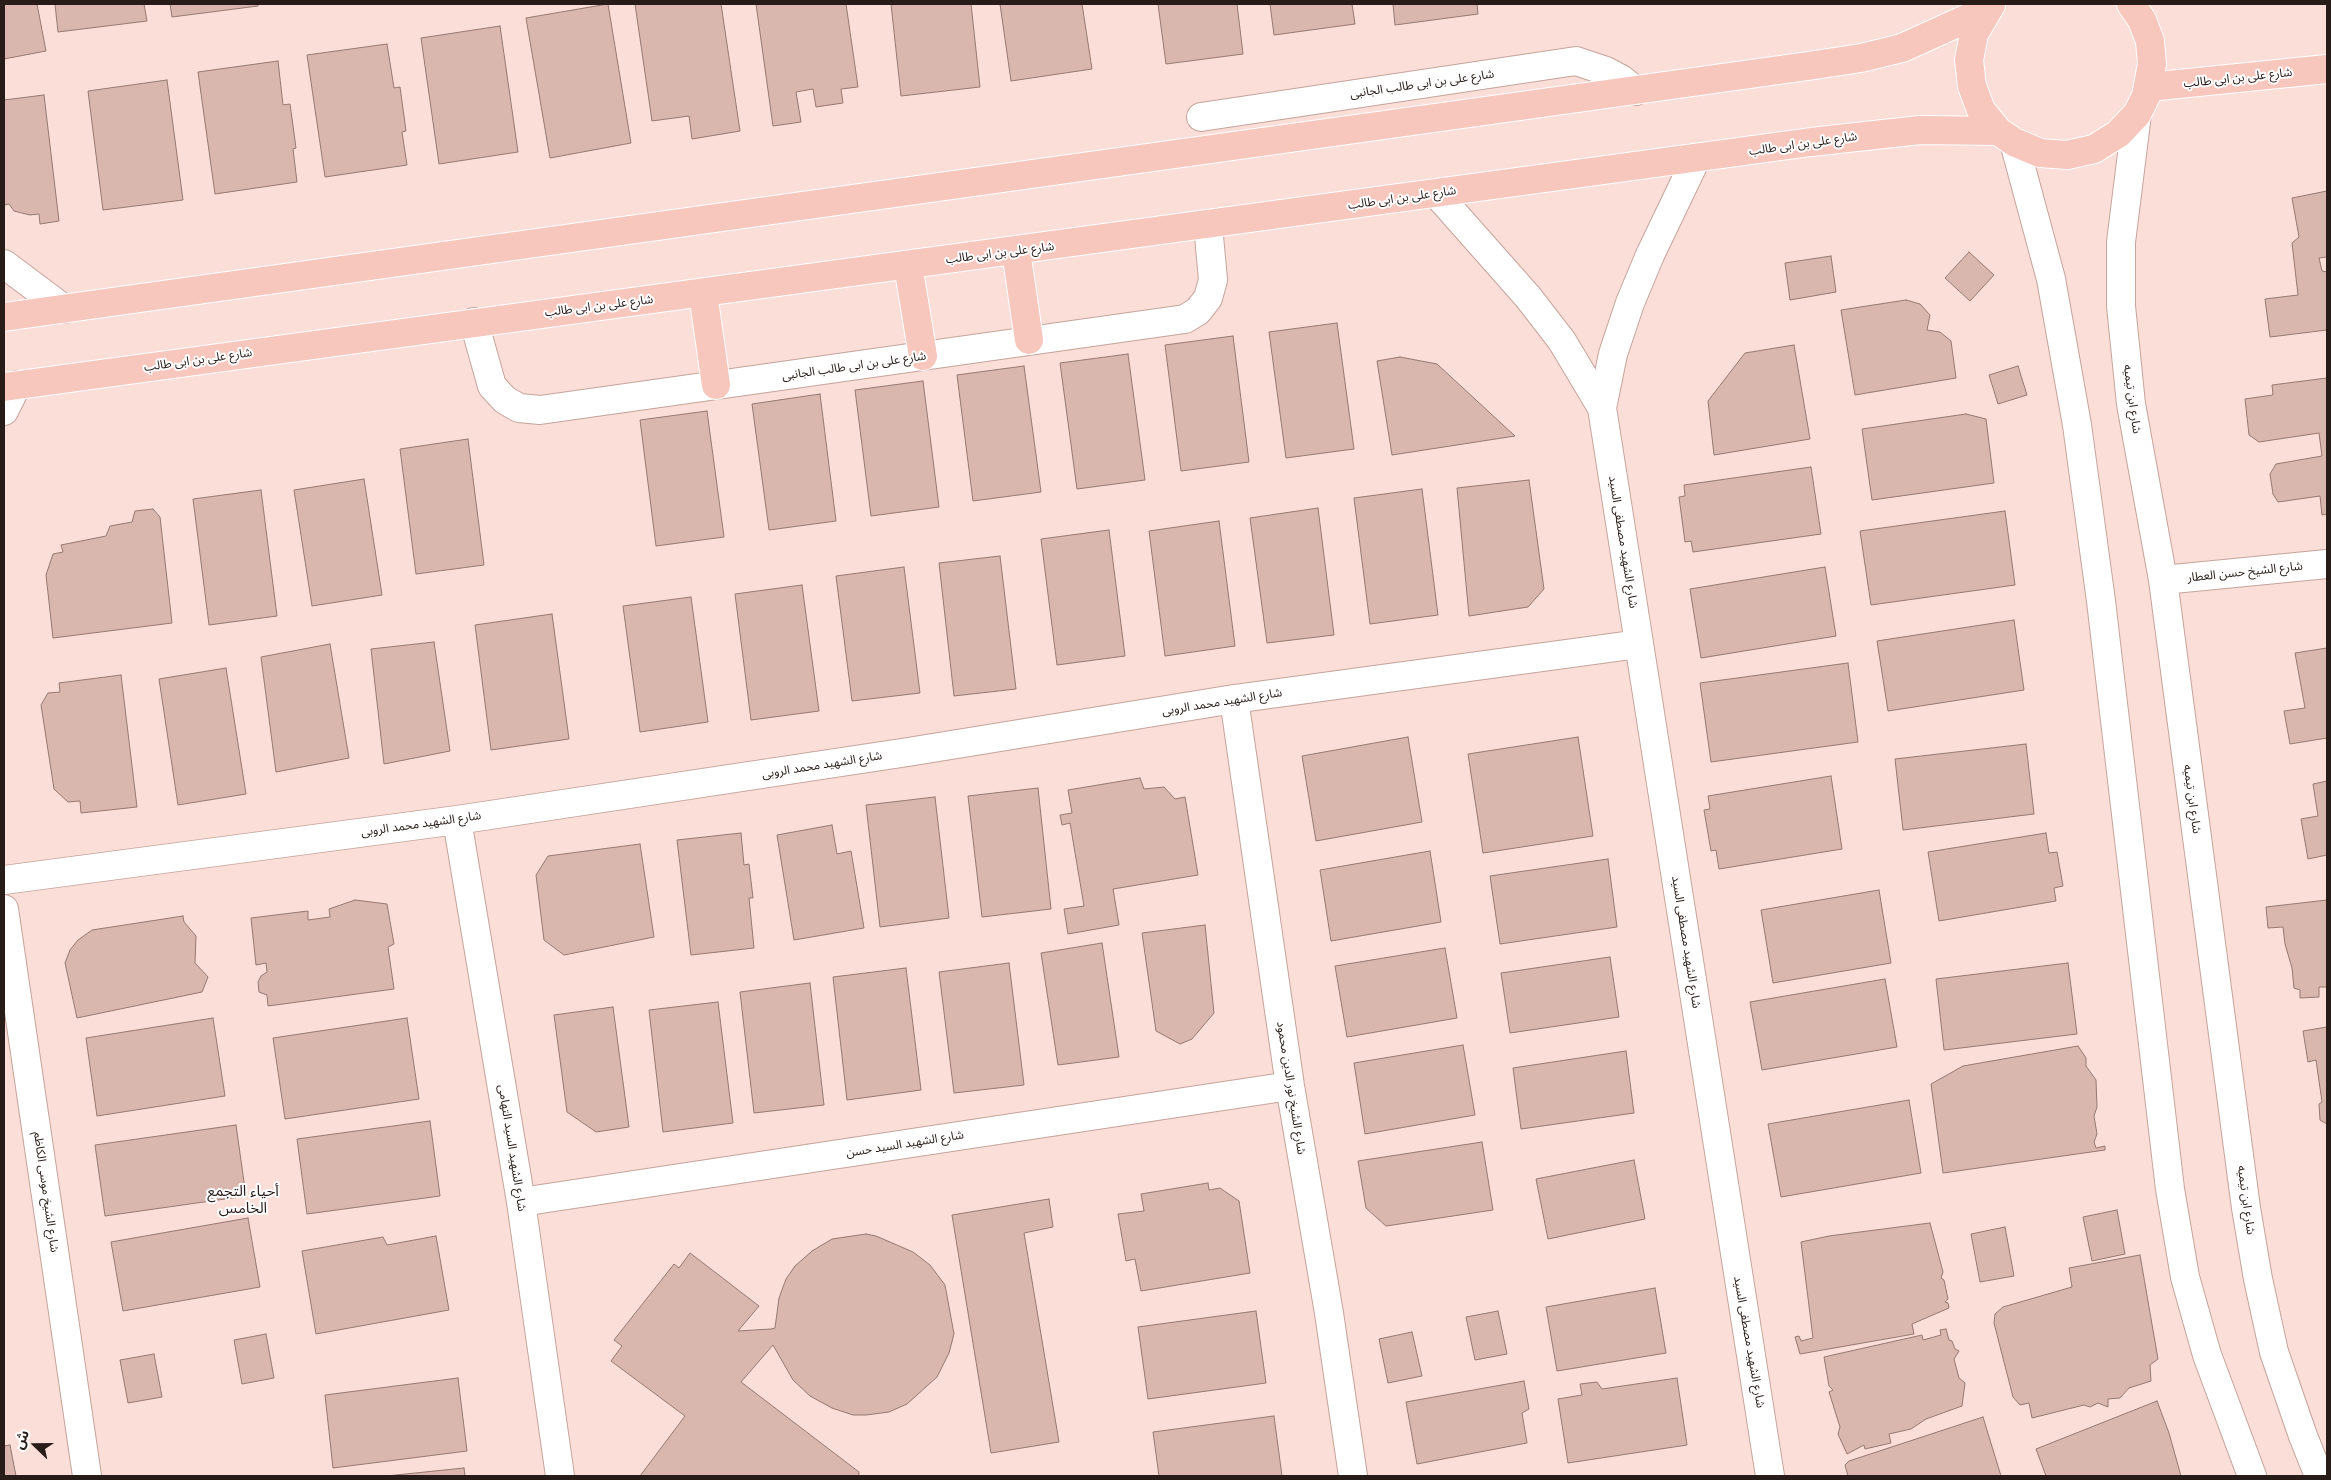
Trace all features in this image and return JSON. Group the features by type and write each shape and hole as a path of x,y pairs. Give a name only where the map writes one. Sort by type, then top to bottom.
{"main road":[{"path":"1989,7 1974,34 1969,60 1972,86 1981,110 2006,137 2040,153 2067,155 2094,149 2118,134 2137,114 2149,87 2152,64 2150,41 2142,20 2131,4"},
{"path":"4,317 1636,91 1861,58 1902,48 1989,7"},
{"name":"شارع على بن ابى طالب","path":"2149,87 2327,69"},
{"name":"شارع على بن ابى طالب","path":"10,386 474,322 1904,132 1941,129 2006,137"},
{"path":"1016,251 1029,340"},
{"path":"908,265 923,356"},
{"path":"703,293 716,385"}],"street":[{"name":"شارع على بن ابى طالب الجانبى","path":"1201,116 1576,61 1621,78 1636,91"},
{"name":"شارع ابن تيميه","path":"2137,114 2122,215 2121,306 2131,404 2162,580 2245,1198 2258,1279 2274,1352 2319,1476"},
{"path":"2006,137 2051,279 2076,425 2102,601 2170,1189 2183,1267 2207,1355 2252,1476"},
{"name":"شارع الشهيد مصطفى السيد","path":"1696,159 1650,255 1630,302 1613,354 1602,408 1770,1476"},
{"name":"شارع الشهيد مصطفى السيد","path":"1436,193 1528,297 1562,341 1602,408"},
{"name":"شارع على بن ابى طالب الجانبى","path":"474,322 492,386 505,400 519,408 540,410 1185,319 1198,311 1208,298 1213,280 1208,225"},
{"path":"4,264 64,309"},
{"path":"4,411 10,386"},
{"name":"شارع الشيخ حسن العطار","path":"2162,580 2327,564"},
{"name":"شارع الشهيد محمد الروبى","path":"4,880 457,820 1234,699 1639,644"},
{"name":"شارع الشيخ نور الدين محمود","path":"1234,699 1290,1086 1329,1313 1353,1476"},
{"name":"شارع الشهيد السيد التهامى","path":"457,820 521,1202 560,1476"},
{"name":"شارع الشيخ موسى الكاظم","path":"4,908 87,1476"},
{"name":"شارع الشهيد السيد حسن","path":"521,1202 1290,1086"}],"building":[{"path":"4,4 37,4 46,51 4,59"},
{"path":"55,4 144,4 147,21 58,32"},
{"path":"170,4 258,4 258,6 172,17"},
{"path":"608,4 631,143 550,158 526,18"},
{"path":"635,4 721,4 740,131 692,139 689,116 652,121"},
{"path":"756,4 846,4 858,87 841,89 843,103 816,107 813,89 796,92 801,122 773,126"},
{"path":"891,4 971,4 980,87 901,96"},
{"path":"1000,4 1082,4 1092,69 1011,81"},
{"path":"1158,4 1237,4 1243,54 1166,64"},
{"path":"1270,4 1352,4 1355,24 1274,35"},
{"path":"1393,4 1477,4 1478,14 1395,25"},
{"path":"500,26 518,152 439,164 421,38"},
{"path":"387,44 394,88 400,87 406,131 402,132 407,165 325,177 307,55"},
{"path":"278,61 283,105 290,104 296,148 293,149 297,182 215,194 198,72"},
{"path":"167,80 183,200 103,210 88,91"},
{"path":"44,95 59,221 40,224 39,214 30,215 14,211 9,204 4,205 4,100"},
{"path":"2327,191 2327,257 2319,258 2322,271 2327,272 2327,330 2270,337 2265,299 2298,295 2292,243 2299,237 2292,198"},
{"path":"1969,252 1994,275 1970,301 1945,278"},
{"path":"1831,256 1836,292 1790,300 1785,263"},
{"path":"1906,300 1920,304 1930,315 1927,330 1940,332 1951,341 1956,378 1855,395 1841,310"},
{"path":"1337,323 1354,449 1286,458 1269,332"},
{"path":"1233,336 1249,462 1181,471 1165,345"},
{"path":"1794,345 1810,439 1714,455 1708,401 1745,353"},
{"path":"1128,354 1145,480 1077,489 1060,363"},
{"path":"1400,357 1437,364 1515,436 1392,455 1377,361"},
{"path":"1024,366 1041,492 973,501 957,375"},
{"path":"2018,366 2027,395 1998,404 1989,375"},
{"path":"2327,378 2327,514 2322,515 2320,496 2278,502 2273,494 2270,474 2276,464 2322,456 2319,433 2259,442 2249,435 2245,399 2273,395 2272,385"},
{"path":"923,381 939,507 871,516 855,390"},
{"path":"820,394 836,521 769,530 752,404"},
{"path":"707,411 724,537 656,546 640,420"},
{"path":"1966,414 1986,419 1994,483 1872,500 1862,429"},
{"path":"468,439 484,565 416,574 400,449"},
{"path":"1811,467 1821,534 1693,552 1691,541 1685,542 1679,497 1685,496 1684,485"},
{"path":"364,479 382,595 312,606 294,490"},
{"path":"1529,480 1544,589 1528,607 1469,616 1457,488"},
{"path":"1422,489 1438,615 1370,624 1354,498"},
{"path":"261,490 277,616 209,625 193,499"},
{"path":"1318,508 1334,635 1267,643 1250,518"},
{"path":"153,509 160,517 172,623 53,638 46,575 53,554 63,552 61,545 106,536 110,526 132,522 135,511"},
{"path":"2005,511 2015,585 1871,605 1860,531"},
{"path":"1219,521 1235,646 1165,656 1149,531"},
{"path":"1109,530 1125,656 1057,665 1041,539"},
{"path":"1000,556 1016,689 954,696 939,563"},
{"path":"904,567 920,693 852,701 836,576"},
{"path":"1825,567 1836,636 1701,658 1690,589"},
{"path":"802,585 819,711 751,720 735,594"},
{"path":"691,597 708,722 640,732 623,606"},
{"path":"552,614 569,739 491,750 475,625"},
{"path":"2014,620 2024,690 1888,711 1877,641"},
{"path":"434,642 450,751 384,764 371,649"},
{"path":"330,644 349,758 276,772 261,657"},
{"path":"2327,648 2327,738 2290,744 2284,711 2305,708 2295,653"},
{"path":"1848,663 1858,742 1711,762 1700,683"},
{"path":"226,668 246,794 178,805 159,679"},
{"path":"121,675 137,807 81,813 80,801 68,802 54,789 41,705 48,693 60,692 59,683"},
{"path":"1408,737 1422,822 1316,841 1302,756"},
{"path":"1578,737 1593,836 1483,853 1468,754"},
{"path":"2026,744 2034,814 1903,830 1895,759"},
{"path":"1831,776 1842,849 1719,869 1716,850 1711,851 1704,810 1710,809 1708,796"},
{"path":"1140,778 1144,789 1164,787 1175,799 1185,797 1198,875 1113,889 1119,925 1068,934 1064,909 1084,906 1070,823 1062,825 1060,815 1072,813 1068,790"},
{"path":"2327,781 2327,855 2308,859 2301,819 2318,816 2313,784"},
{"path":"1038,788 1051,909 982,917 968,796"},
{"path":"935,797 949,918 880,927 866,805"},
{"path":"832,825 837,854 851,851 864,928 794,940 777,835"},
{"path":"741,833 744,865 749,864 753,898 749,898 754,948 691,955 677,840"},
{"path":"2046,833 2049,853 2057,852 2063,886 2054,888 2056,901 1939,921 1928,852"},
{"path":"640,844 654,937 564,955 544,940 536,875 548,856"},
{"path":"1430,851 1441,922 1331,941 1320,870"},
{"path":"1608,859 1617,927 1500,944 1490,876"},
{"path":"1879,890 1891,963 1773,983 1761,910"},
{"path":"355,900 387,904 394,944 388,947 394,989 268,1006 267,995 259,992 258,982 261,976 267,972 266,963 256,965 251,918 308,911 308,920 330,917 329,909"},
{"path":"2327,900 2327,987 2319,987 2319,997 2300,998 2300,990 2294,988 2292,968 2285,944 2283,927 2268,928 2266,907"},
{"path":"183,916 184,922 196,936 195,963 208,977 202,992 77,1018 65,963 70,950 78,940 92,930"},
{"path":"1205,925 1214,1013 1192,1039 1180,1044 1156,1031 1142,933"},
{"path":"1102,943 1119,1057 1058,1065 1041,953"},
{"path":"1445,948 1457,1018 1347,1037 1335,966"},
{"path":"1610,957 1619,1017 1510,1033 1501,973"},
{"path":"1009,963 1024,1085 954,1093 939,972"},
{"path":"2068,963 2077,1034 1944,1050 1936,979"},
{"path":"906,968 921,1090 847,1100 833,977"},
{"path":"1885,979 1897,1047 1762,1070 1750,1002"},
{"path":"810,983 824,1105 754,1113 740,992"},
{"path":"718,1002 733,1123 663,1132 649,1010"},
{"path":"613,1007 629,1127 596,1132 567,1112 554,1015"},
{"path":"213,1018 225,1096 97,1116 86,1038"},
{"path":"407,1018 419,1099 285,1119 273,1038"},
{"path":"2327,1027 2327,1124 2320,1120 2319,1104 2322,1102 2316,1060 2308,1062 2303,1031"},
{"path":"1463,1045 1475,1115 1365,1134 1354,1063"},
{"path":"2078,1046 2086,1058 2086,1066 2096,1080 2097,1107 2094,1116 2097,1134 2094,1142 2096,1148 2105,1146 2105,1150 1943,1173 1931,1084 1963,1066"},
{"path":"1626,1051 1634,1113 1521,1129 1513,1068"},
{"path":"1909,1100 1921,1173 1781,1197 1768,1124"},
{"path":"430,1121 440,1196 307,1214 297,1139"},
{"path":"236,1125 246,1196 105,1216 95,1145"},
{"path":"1482,1142 1493,1210 1386,1226 1366,1208 1358,1161"},
{"path":"1634,1160 1645,1219 1548,1239 1536,1179"},
{"path":"1208,1183 1209,1190 1220,1188 1239,1201 1250,1273 1141,1291 1135,1259 1126,1261 1118,1214 1144,1211 1141,1194"},
{"path":"1049,1199 1053,1227 1024,1233 1059,1442 991,1453 952,1215"},
{"path":"2117,1210 2125,1254 2092,1261 2083,1217"},
{"path":"248,1218 260,1287 123,1311 111,1242"},
{"path":"1930,1223 1943,1272 1941,1278 1944,1280 1948,1299 1945,1302 1948,1303 1949,1308 1912,1324 1914,1334 1800,1354 1795,1337 1799,1336 1801,1341 1813,1338 1801,1242 1829,1236"},
{"path":"2005,1227 2014,1276 1980,1282 1971,1234"},
{"path":"866,1234 876,1236 913,1252 930,1265 945,1285 954,1334 949,1353 937,1377 907,1404 889,1412 866,1415 853,1415 832,1408 810,1396 793,1380 773,1345 741,1382 859,1472 859,1476 640,1476 685,1416 611,1361 622,1346 614,1340 674,1264 679,1268 690,1253 759,1306 738,1331 771,1329 775,1328 779,1298 786,1279 795,1266 812,1251 832,1239"},
{"path":"436,1236 449,1310 316,1334 302,1251 383,1237 387,1245"},
{"path":"2140,1255 2158,1359 2150,1365 2151,1381 2129,1388 2120,1398 2108,1399 2108,1407 2098,1403 2090,1407 2084,1405 2032,1418 2029,1403 2020,1405 2013,1397 1994,1323 1995,1314 2003,1307 2072,1287 2069,1268"},
{"path":"1655,1288 1666,1353 1557,1371 1546,1307"},
{"path":"1256,1311 1266,1383 1148,1399 1138,1327"},
{"path":"1498,1311 1507,1354 1475,1360 1466,1317"},
{"path":"1946,1329 1949,1340 1952,1341 1955,1349 1959,1351 1954,1359 1959,1378 1965,1383 1962,1406 1926,1419 1911,1429 1889,1434 1891,1443 1865,1449 1864,1445 1847,1454 1838,1434 1840,1427 1829,1392 1833,1390 1829,1386 1824,1357 1922,1335 1923,1340 1941,1335 1940,1330"},
{"path":"1412,1332 1422,1376 1388,1383 1379,1339"},
{"path":"266,1334 274,1378 242,1384 234,1340"},
{"path":"154,1354 162,1397 128,1403 120,1360"},
{"path":"458,1378 467,1451 333,1468 325,1395"},
{"path":"1677,1378 1687,1445 1568,1463 1558,1399 1582,1395 1580,1384 1597,1382 1602,1389"},
{"path":"1524,1381 1529,1409 1522,1413 1527,1443 1417,1464 1406,1402"},
{"path":"2157,1401 2169,1433 2181,1476 2046,1476 2036,1449"},
{"path":"1274,1416 1282,1476 1159,1476 1153,1432"},
{"path":"1983,1417 2001,1476 1848,1476 1845,1465 1849,1461"},
{"path":"10,1445 16,1476 4,1476 4,1446"},
{"path":"464,1468 465,1476 386,1476"}],"district":[{"name":"أحياء التجمع الخامس","path":"243,1200"}]}
